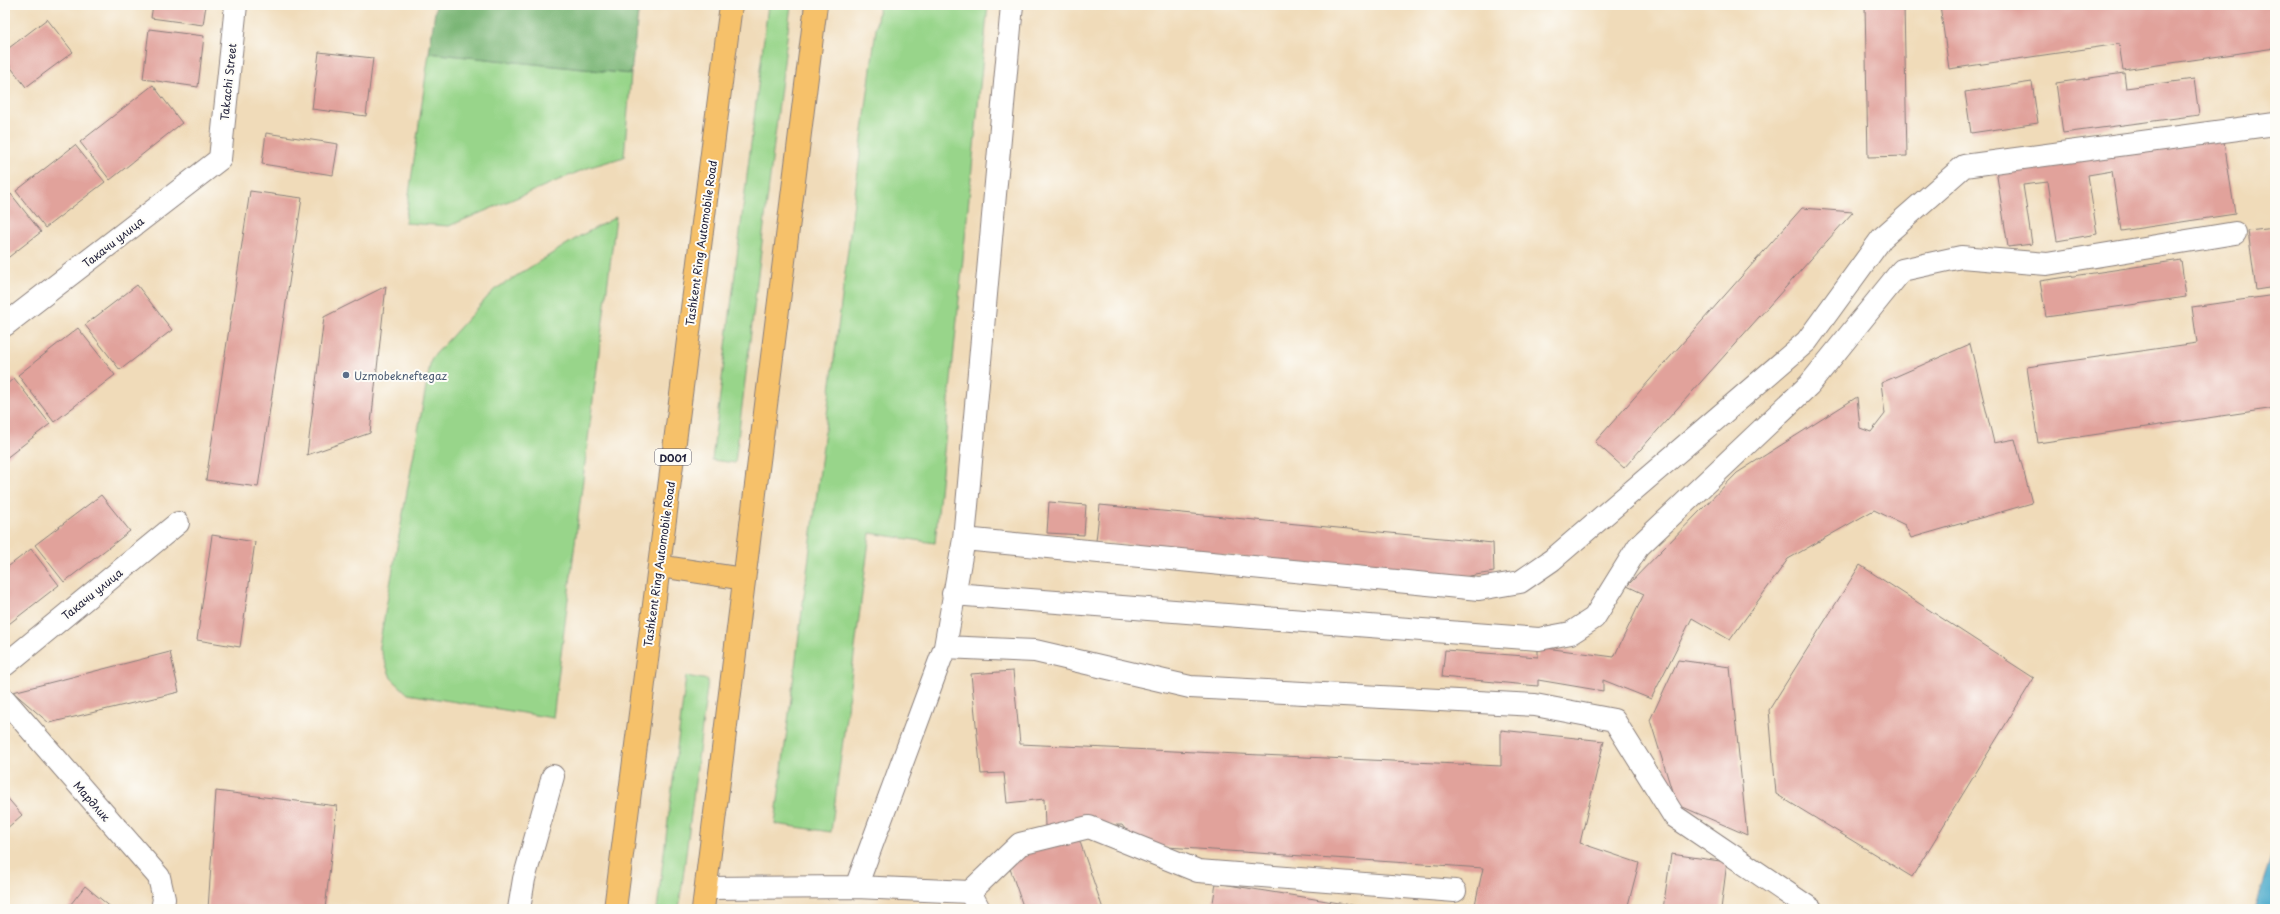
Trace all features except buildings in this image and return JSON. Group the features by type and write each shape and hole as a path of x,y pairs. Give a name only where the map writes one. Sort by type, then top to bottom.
{"highway":[{"name":"Tashkent Ring Automobile Road","path":"616,909 731,5"},
{"path":"704,909 816,5"},
{"path":"659,566 744,578"}],"street":[{"name":"Takachi Street","path":"220,159 236,5"},
{"path":"856,887 945,647 953,594 964,539 1012,5"},
{"path":"964,539 1479,589 1520,582 1552,560 1807,341 1882,238 1964,166 2275,124"},
{"name":"Такачи улица","path":"5,325 220,159"},
{"path":"953,594 1539,640 1571,633 1594,618 1638,547 1809,385 1902,270 1960,257 2047,264 2235,233"},
{"name":"Такачи улица","path":"5,665 178,523"},
{"path":"945,647 1035,650 1190,687 1534,705 1614,720 1674,816 1811,909"},
{"name":"Мардлик","path":"5,700 159,877 164,899 162,909"},
{"path":"519,909 524,879 553,776"},
{"path":"706,888 856,887 975,901 1020,844 1089,827 1198,871 1455,891"}],"green space":[{"path":"436,5 639,5 631,74 429,53"},
{"path":"768,5 791,5 735,463 712,460"},
{"path":"879,5 988,5 935,543 870,533 831,832 775,824"},
{"path":"429,53 631,74 624,157 590,167 449,226 405,223"},
{"path":"616,217 553,718 408,694 391,678 379,646 431,359 494,290 580,236"},
{"path":"686,676 708,680 679,909 657,909"}],"water":[{"path":"2275,846 2275,909 2254,909 2274,848"}],"place":[{"name":"Uzmobekneftegaz","path":"346,375"}]}
